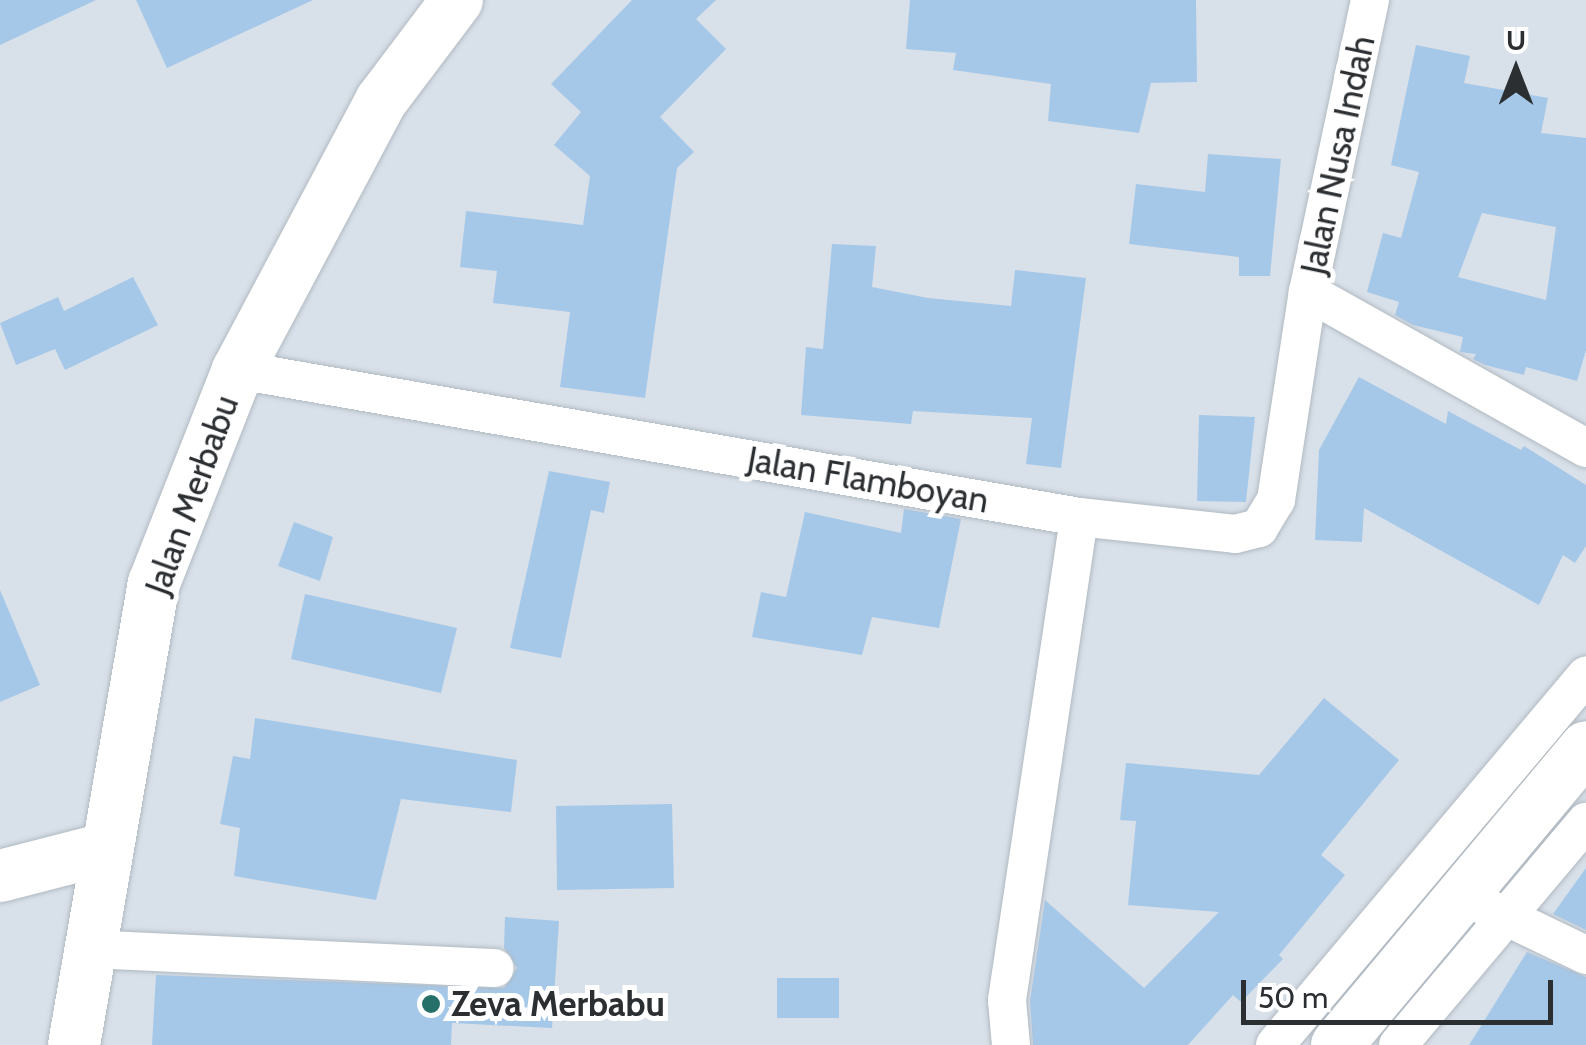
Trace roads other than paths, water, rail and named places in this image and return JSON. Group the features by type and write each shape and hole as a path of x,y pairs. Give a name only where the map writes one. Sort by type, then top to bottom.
{"main road":[{"name":"Jalan Merbabu","path":"74,1045 154,583 238,370 381,100 458,0"},
{"path":"1337,1045 1485,906 1586,747"},
{"path":"0,876 65,864 105,849"}],"street":[{"name":"Jalan Nusa Indah","path":"1370,0 1308,292 1586,448"},
{"name":"Jalan Flamboyan","path":"238,370 1079,517 1235,534 1266,521 1297,399 1308,292"},
{"path":"1010,1045 1007,1000 1079,517"},
{"path":"1274,1045 1586,676"},
{"path":"1398,1045 1485,906 1586,822"},
{"path":"1485,906 1586,955"},
{"path":"90,948 495,968"}],"place":[{"name":"Zeva Merbabu","path":"431,1004"}]}
